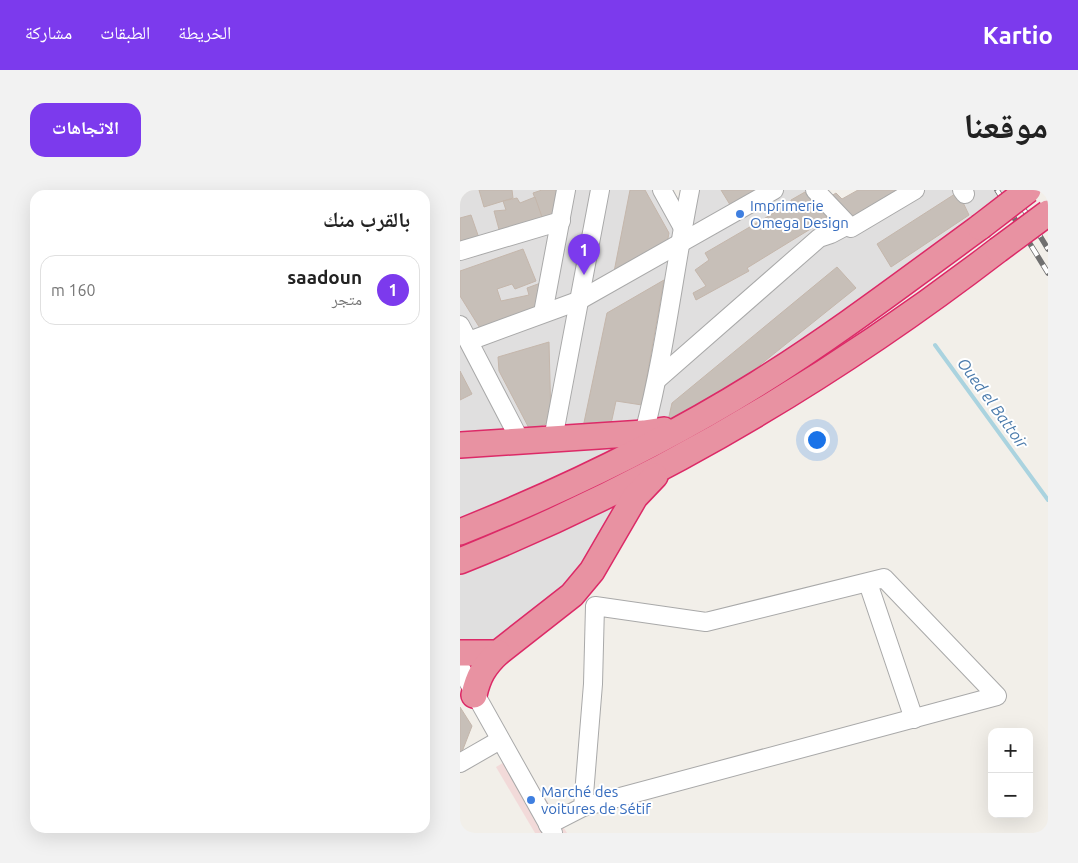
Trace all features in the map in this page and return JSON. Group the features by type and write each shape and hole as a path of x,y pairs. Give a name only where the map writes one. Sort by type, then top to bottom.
{"highway":[{"path":"460,532 577,481 681,427 756,385 838,330 1028,190"},
{"path":"460,561 512,540 602,499 710,441 834,366 901,321 1048,213"},
{"path":"460,445 644,433 681,427"},
{"path":"474,695 478,679 485,665 572,595 592,571 635,497 673,461"},
{"path":"460,652 498,653"}],"street":[{"path":"543,313 566,190"},
{"path":"553,439 600,190"},
{"path":"662,190 683,228"},
{"path":"644,433 659,378 679,246 690,190"},
{"path":"469,341 578,301 679,246 774,190"},
{"path":"815,190 851,228 915,190"},
{"path":"460,251 561,221"},
{"path":"659,378 818,238 848,225"},
{"path":"460,325 521,442"},
{"path":"460,667 550,829 583,807 997,696 884,578 706,622 595,606 593,684 583,807"},
{"path":"868,583 914,719"},
{"path":"460,763 500,740"}],"shaded area":[{"path":"460,190 563,190 558,218 460,248"},
{"path":"570,190 597,190 575,299 547,308"},
{"path":"604,190 658,190 679,228 676,243 583,294"},
{"path":"694,190 767,190 684,239"},
{"path":"782,190 810,190 842,224 664,369 682,248"},
{"path":"923,190 1012,190 756,378 649,429 662,380 821,240"},
{"path":"557,226 540,311 470,337 460,318 460,255"},
{"path":"674,253 642,430 557,436 581,303"},
{"path":"574,306 550,436 523,438 474,343"},
{"path":"460,334 515,438 460,441"},
{"path":"644,437 460,526 460,448"},
{"path":"624,493 590,568 496,650 460,644 460,567"},
{"name":"Marché des voitures de Sétif","path":"518,754 567,833 535,833 496,767"}],"building":[{"path":"479,190 512,190 513,198 484,207"},
{"path":"542,190 561,190 558,216 543,220 533,193"},
{"path":"630,190 645,190 669,233 666,249 613,277"},
{"path":"721,190 764,190 732,208"},
{"path":"858,190 901,190 851,220 828,198 836,193 842,199"},
{"path":"805,192 830,217 747,268 749,271 696,300 693,293 706,286 695,270 709,260 705,253 791,203 791,200"},
{"path":"958,192 969,215 891,267 877,244"},
{"path":"535,197 543,220 500,233 494,211 506,210 503,201 517,198 520,203"},
{"path":"471,215 480,241 460,247 460,218"},
{"path":"523,249 536,281 515,289 512,284 497,289 501,301 529,295 527,288 546,281 544,290 537,293 541,308 483,333 460,296 460,271"},
{"path":"837,267 856,288 705,409 668,421 672,403"},
{"path":"664,280 642,405 616,401 611,424 582,432 607,313"},
{"path":"549,342 551,422 530,430 499,371 498,357"},
{"path":"460,371 472,394 460,400"},
{"path":"460,707 472,726 460,757"}],"waterway":[{"name":"Oued el Battoir","path":"935,345 1048,500"}],"railway":[{"path":"997,190 1048,273"},
{"path":"1012,190 1048,249"}],"place":[{"name":"Imprimerie Omega Design","path":"740,214"},
{"name":"saadoun","path":"584,275"},
{"name":"Marché des voitures de Sétif","path":"531,800"}]}
